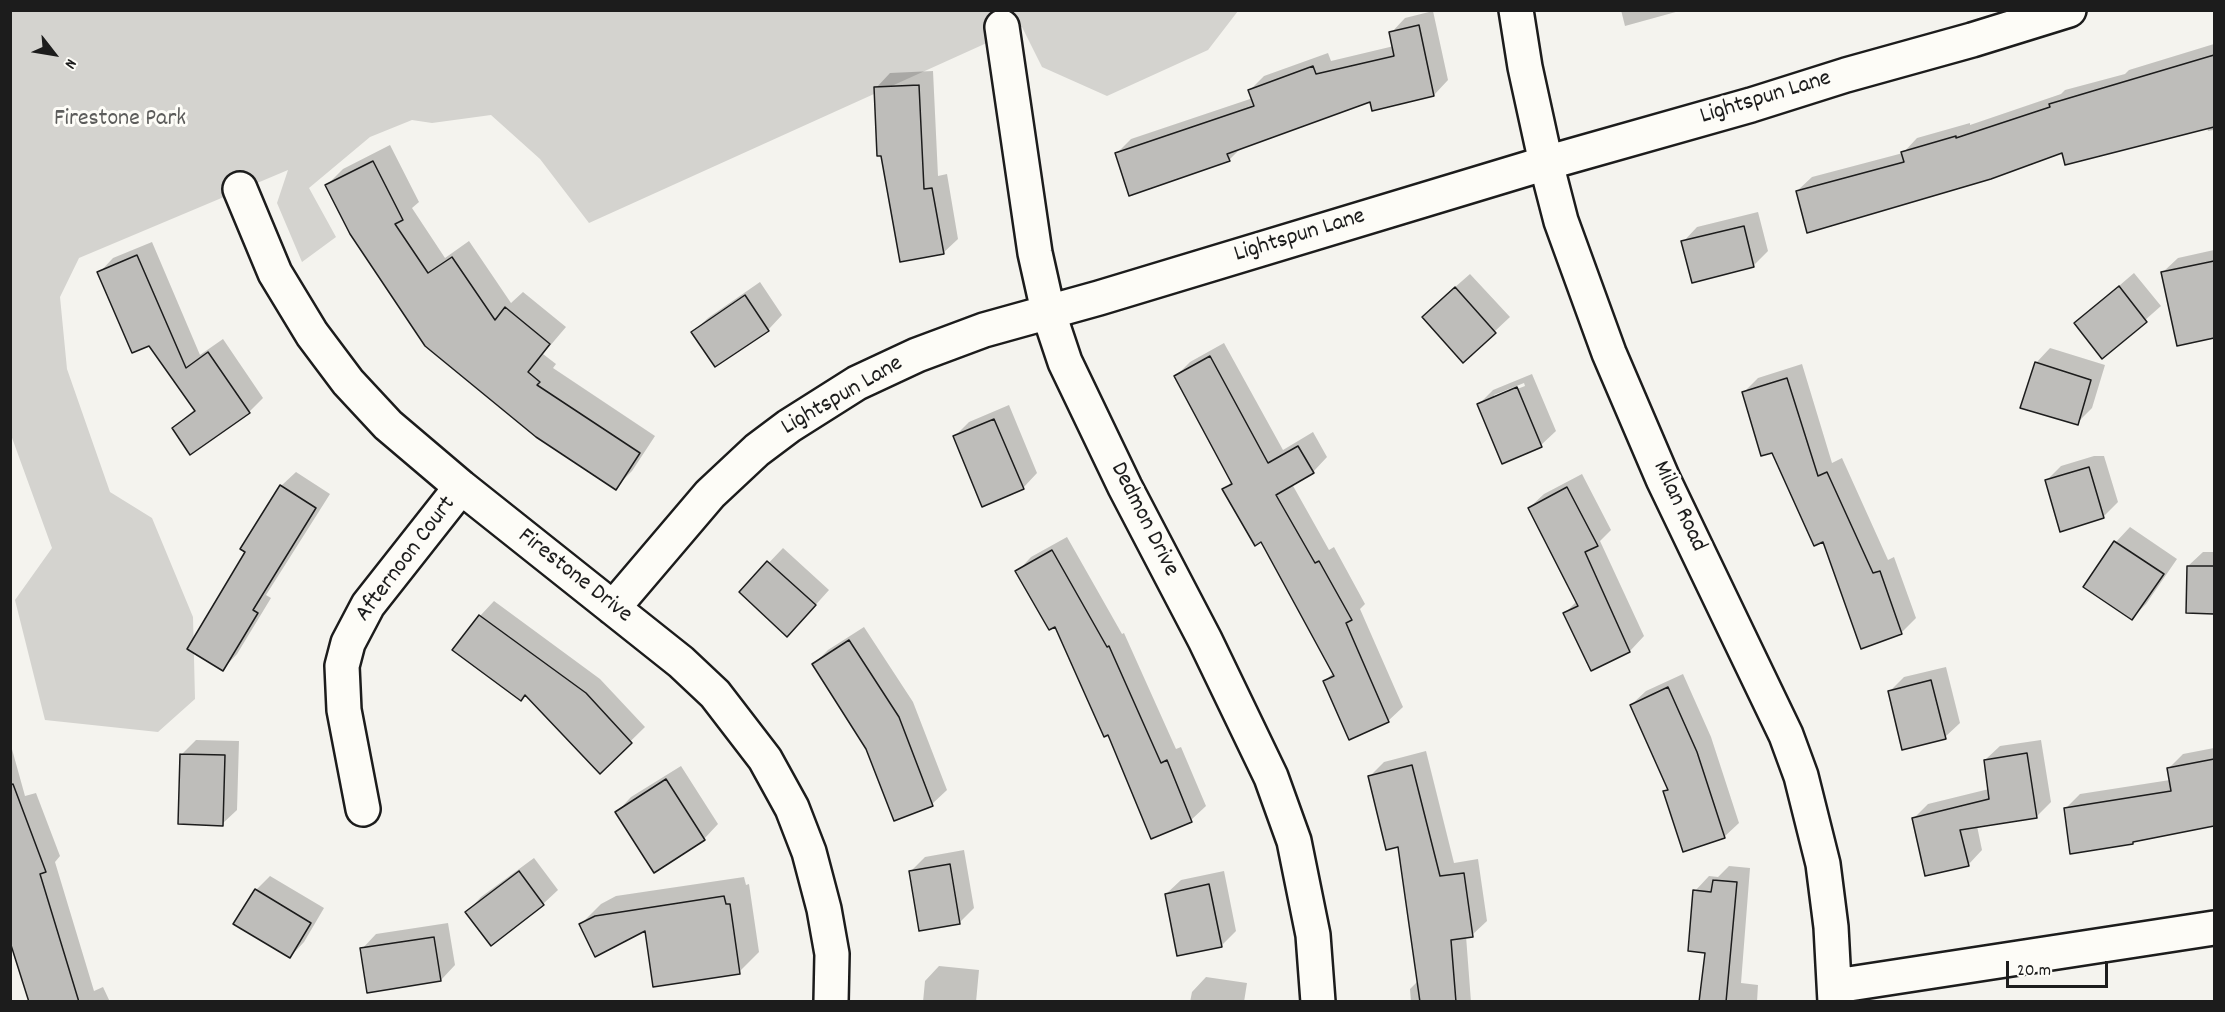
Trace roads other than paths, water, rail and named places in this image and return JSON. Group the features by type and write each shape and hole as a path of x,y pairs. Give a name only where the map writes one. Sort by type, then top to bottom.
{"street":[{"name":"Milan Road","path":"1516,10 1525,67 1561,221 1609,353 1663,479 1786,735 1802,776 1823,864 1835,994"},
{"name":"Lightspun Lane","path":"613,608 710,494 757,450 789,426 857,383 918,355 984,330 1110,295 1546,163 1752,105 2069,10"},
{"name":"Dedmon Drive","path":"1002,27 1035,254 1048,311 1065,362 1125,487 1205,640 1271,777 1294,841 1311,923 1318,1002"},
{"name":"Firestone Drive","path":"240,189 275,273 312,334 348,382 388,425 461,487 681,662 715,694 765,759 792,808 809,852 824,909 831,954 831,1002"},
{"name":"Afternoon Court","path":"363,809 344,710 342,666 348,643 368,605 461,487"},
{"path":"1835,994 2214,928"}],"park label":[{"name":"Firestone Park","path":"120,121"}]}
